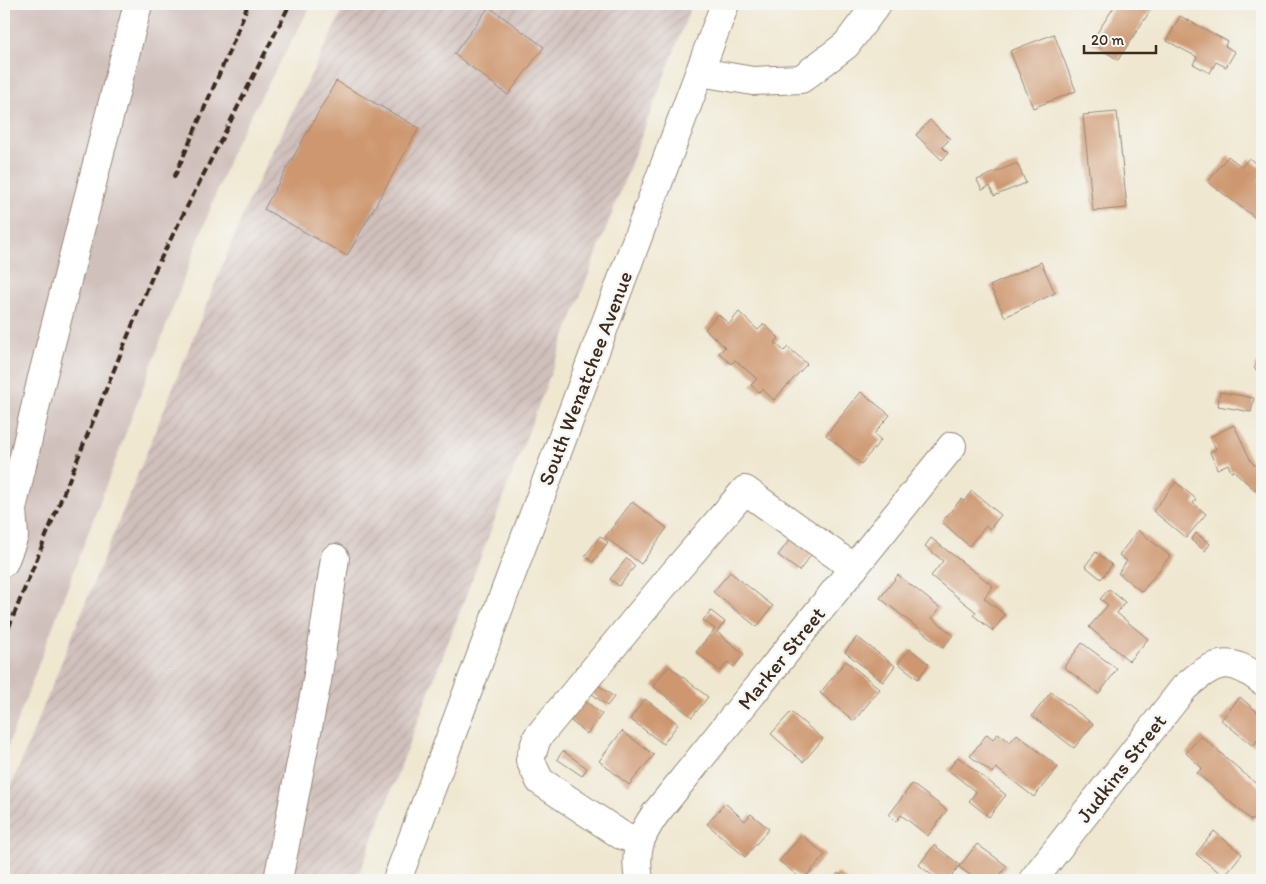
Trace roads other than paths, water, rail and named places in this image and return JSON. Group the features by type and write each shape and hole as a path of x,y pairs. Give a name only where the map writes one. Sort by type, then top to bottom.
{"street":[{"path":"4,562 14,536 12,509 41,382 138,4"},
{"name":"South Wenatchee Avenue","path":"397,880 724,4"},
{"path":"700,72 753,81 801,80 846,45 876,4"},
{"name":"Marker Street","path":"640,880 638,851 642,832 952,446"},
{"path":"640,841 621,835 540,781 530,760 537,738 745,490 854,568"},
{"path":"278,880 317,681 334,558"},
{"name":"Judkins Street","path":"1033,880 1184,688 1201,673 1218,665 1232,664 1250,672 1262,682"}],"railway":[{"path":"174,178 248,4"},
{"path":"4,639 154,272 290,4"}]}
